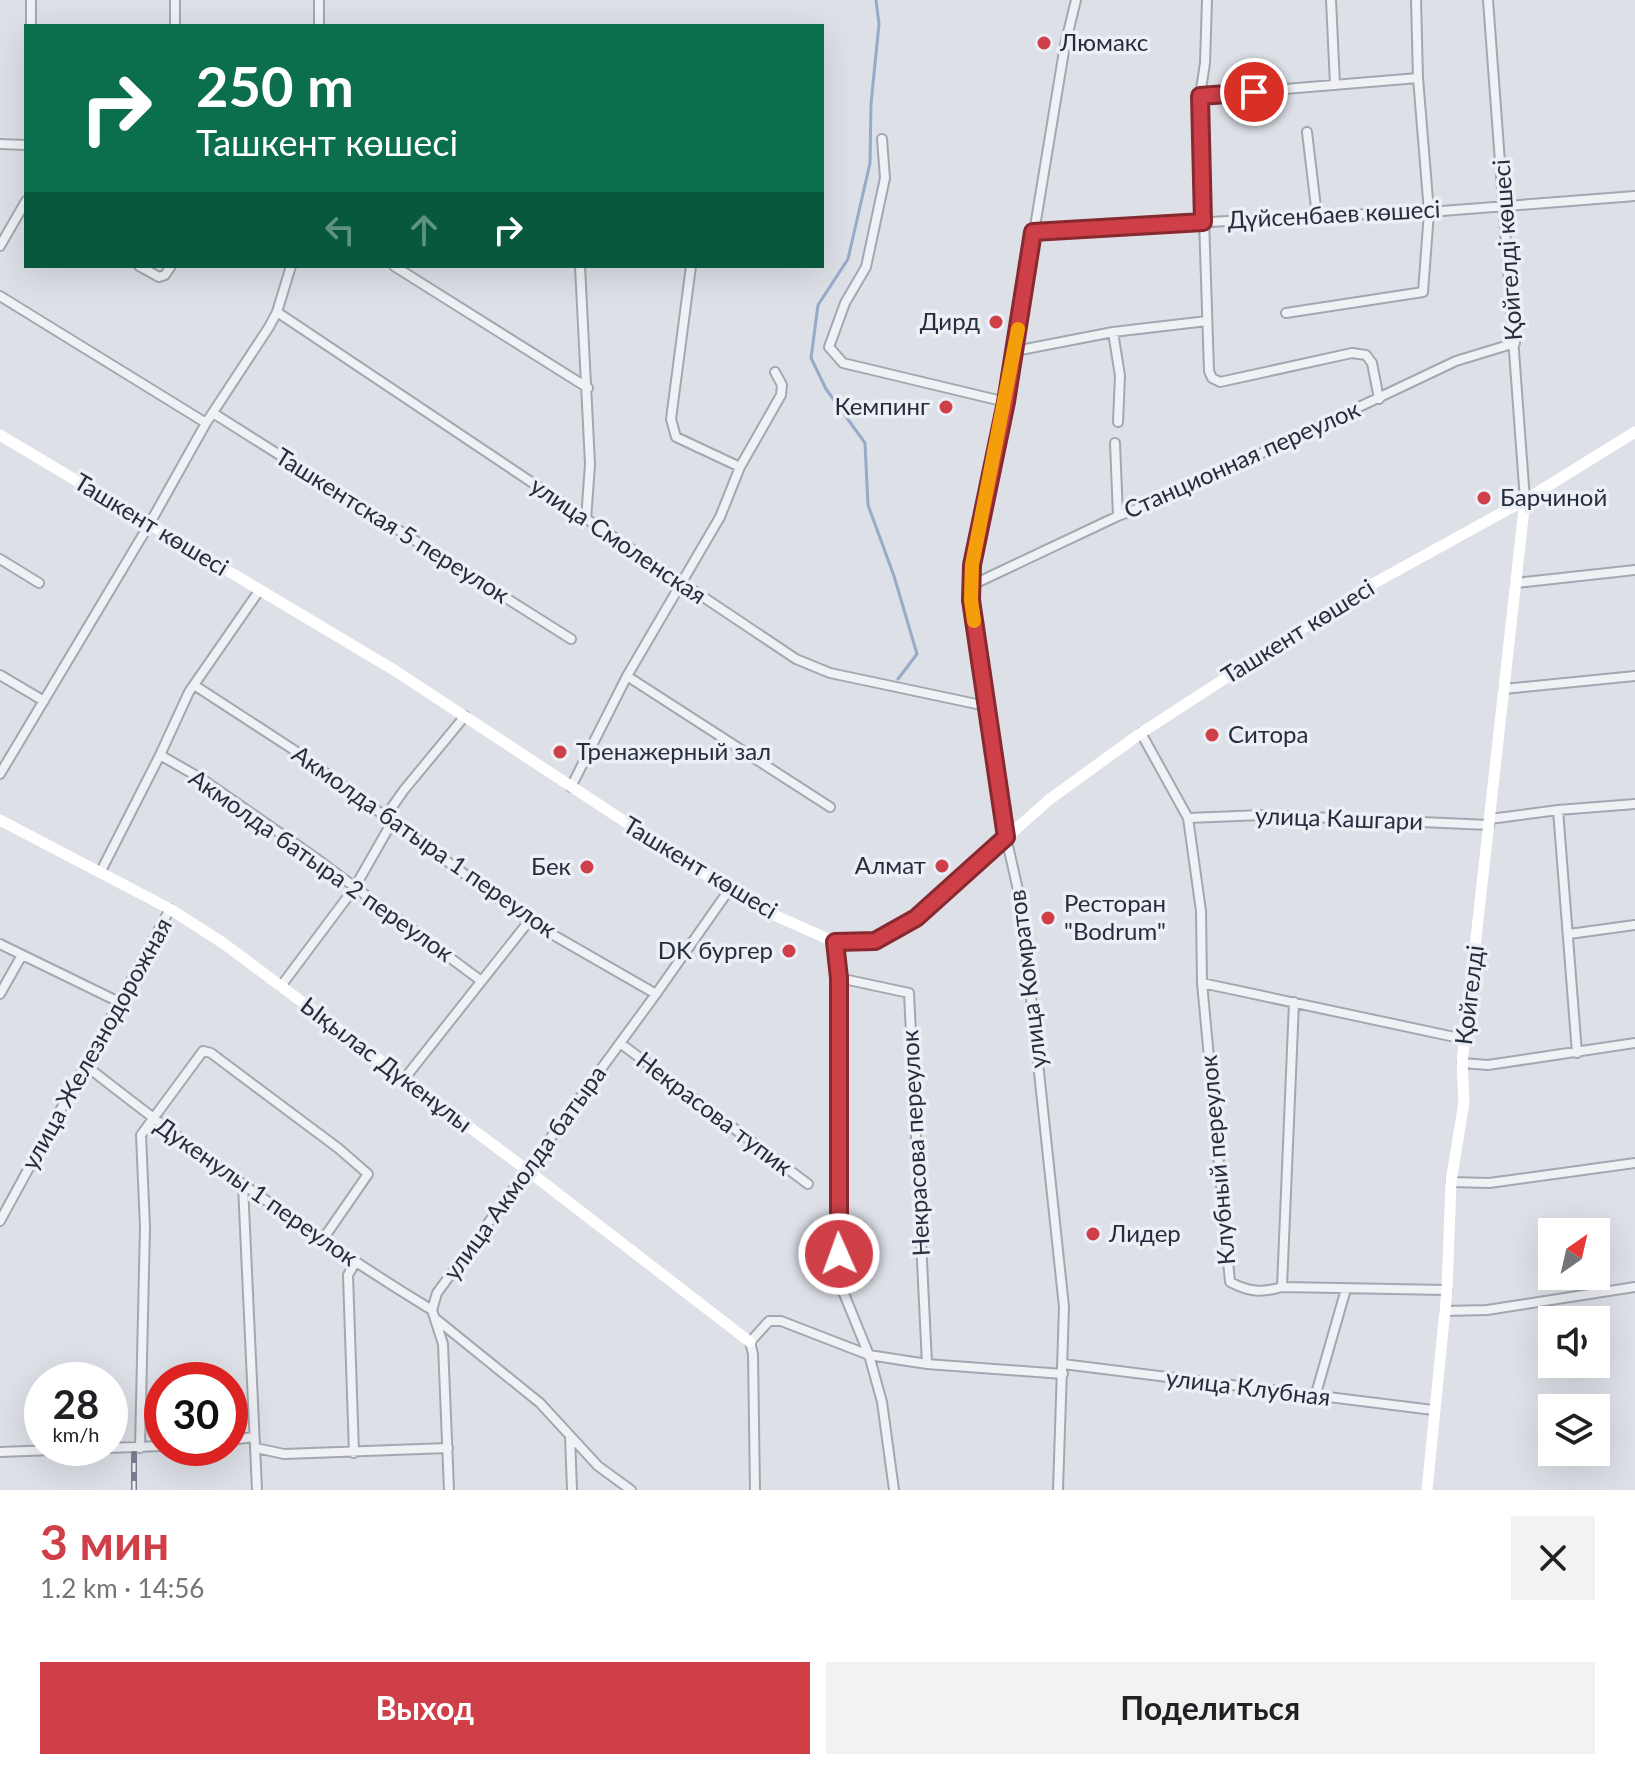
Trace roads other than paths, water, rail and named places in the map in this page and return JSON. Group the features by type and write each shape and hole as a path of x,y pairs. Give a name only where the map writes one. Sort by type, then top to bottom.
{"main road":[{"name":"Ташкент көшесі","path":"0,435 394,670 729,890 774,915 835,942 875,941 916,918 1050,799 1141,733 1360,591 1525,500 1635,432"},
{"name":"Қойгелді","path":"1427,1490 1447,1290 1451,1182 1464,1102 1464,1039 1525,500"},
{"name":"Ықылас Дүкенұлы","path":"0,820 170,909 223,943 527,1170 750,1342"}],"street":[{"path":"31,0 31,24"},
{"path":"175,0 175,24"},
{"path":"319,0 319,24"},
{"name":"улица Комратов","path":"1058,1490 1064,1307 1022,906 1006,837 971,600 972,565 1006,402 1065,45 1076,0"},
{"path":"1207,0 1205,63 1200,96 1209,371 1212,378 1220,382 1352,353 1366,355 1372,363 1379,399"},
{"path":"1331,0 1335,85"},
{"path":"1286,313 1423,292 1429,212 1418,78 1416,0"},
{"name":"Қойгелді көшесі","path":"1488,0 1525,500"},
{"path":"1200,96 1418,78"},
{"path":"1307,132 1317,216"},
{"path":"882,139 885,178 866,267 845,303 829,347 843,363 1006,402"},
{"path":"0,144 24,145"},
{"name":"Дүйсенбаев көшесі","path":"1033,232 1429,212 1635,196"},
{"path":"0,246 24,205"},
{"path":"143,268 159,277 170,268"},
{"path":"0,774 206,423 277,312 290,268"},
{"path":"397,268 588,388"},
{"path":"580,268 590,464 586,520"},
{"path":"691,268 671,419 676,437 740,467"},
{"path":"0,296 206,423"},
{"name":"улица Смоленская","path":"277,312 796,659 830,673 986,706"},
{"path":"1015,351 1113,332 1207,321"},
{"path":"1113,332 1120,376 1118,422"},
{"name":"Станционная переулок","path":"972,585 1118,516 1169,497 1456,361 1515,343"},
{"path":"571,787 627,676 720,517 740,467 781,395 782,385 775,372"},
{"name":"Ташкентская 5 переулок","path":"213,413 571,639"},
{"path":"1115,443 1118,516"},
{"path":"0,559 39,583"},
{"path":"1516,583 1635,570"},
{"path":"101,871 194,685 259,591"},
{"path":"0,675 44,701"},
{"path":"627,676 830,807"},
{"path":"1504,689 1635,676"},
{"name":"Акмолда батыра 1 переулок","path":"194,685 294,750 529,921 656,994"},
{"path":"281,986 355,887 404,790 465,716"},
{"name":"Клубный переулок","path":"1141,733 1188,818 1201,911 1202,983 1230,1282 1263,1293 1282,1287 1447,1290"},
{"name":"Акмолда батыра 2 переулок","path":"160,755 202,779 480,980"},
{"name":"улица Кашгари","path":"1188,818 1262,815 1490,822 1558,810 1635,804"},
{"path":"1558,810 1577,1053"},
{"name":"улица Акмолда батыра","path":"434,1314 437,1293 729,890"},
{"name":"улица Железнодорожная","path":"0,1221 170,909"},
{"path":"405,1078 529,921"},
{"path":"1569,934 1635,925"},
{"path":"835,942 839,978 837,1194 840,1284 869,1355 882,1402 894,1489"},
{"path":"0,944 119,1002"},
{"path":"0,994 22,955"},
{"name":"Некрасова переулок","path":"839,978 909,993 927,1364"},
{"path":"1202,983 1464,1039"},
{"path":"1282,1287 1294,1002"},
{"name":"Некрасова тупик","path":"620,1043 808,1184"},
{"path":"1462,1063 1488,1065 1635,1043"},
{"path":"140,1448 145,1227 141,1135 203,1051 211,1053 368,1174 321,1242"},
{"name":"Дукенулы 1 переулок","path":"85,1065 321,1242 434,1314 540,1403 598,1466 631,1490"},
{"path":"1451,1182 1489,1183 1635,1163"},
{"path":"243,1185 257,1490"},
{"path":"354,1453 348,1275 355,1263"},
{"path":"1445,1311 1487,1310 1635,1287"},
{"path":"1315,1397 1346,1289"},
{"path":"434,1314 443,1344 449,1490"},
{"path":"755,1490 753,1354 750,1342 769,1321 781,1321 869,1355 927,1364 1063,1374"},
{"name":"улица Клубная","path":"1063,1364 1433,1410"},
{"path":"570,1436 572,1490"},
{"path":"248,1438 254,1437"},
{"path":"0,1452 144,1448"},
{"path":"256,1448 284,1454 448,1448"}],"waterway":[{"path":"876,0 879,24 871,104 870,163 848,259 818,305 811,358 826,389 865,443 868,505 894,576 917,654 898,679"}],"railway":[{"path":"134,1454 134,1490"}],"place":[{"name":"Люмакс","path":"1044,43"},
{"name":"Дирд","path":"996,322"},
{"name":"Кемпинг","path":"946,407"},
{"name":"Барчиной","path":"1484,498"},
{"name":"Ситора","path":"1212,735"},
{"name":"Тренажерный зал","path":"560,752"},
{"name":"Алмат","path":"942,866"},
{"name":"Бек","path":"587,867"},
{"name":"Ресторан \"Bodrum\"","path":"1048,918"},
{"name":"DK бургер","path":"789,951"},
{"name":"Лидер","path":"1093,1234"}]}
